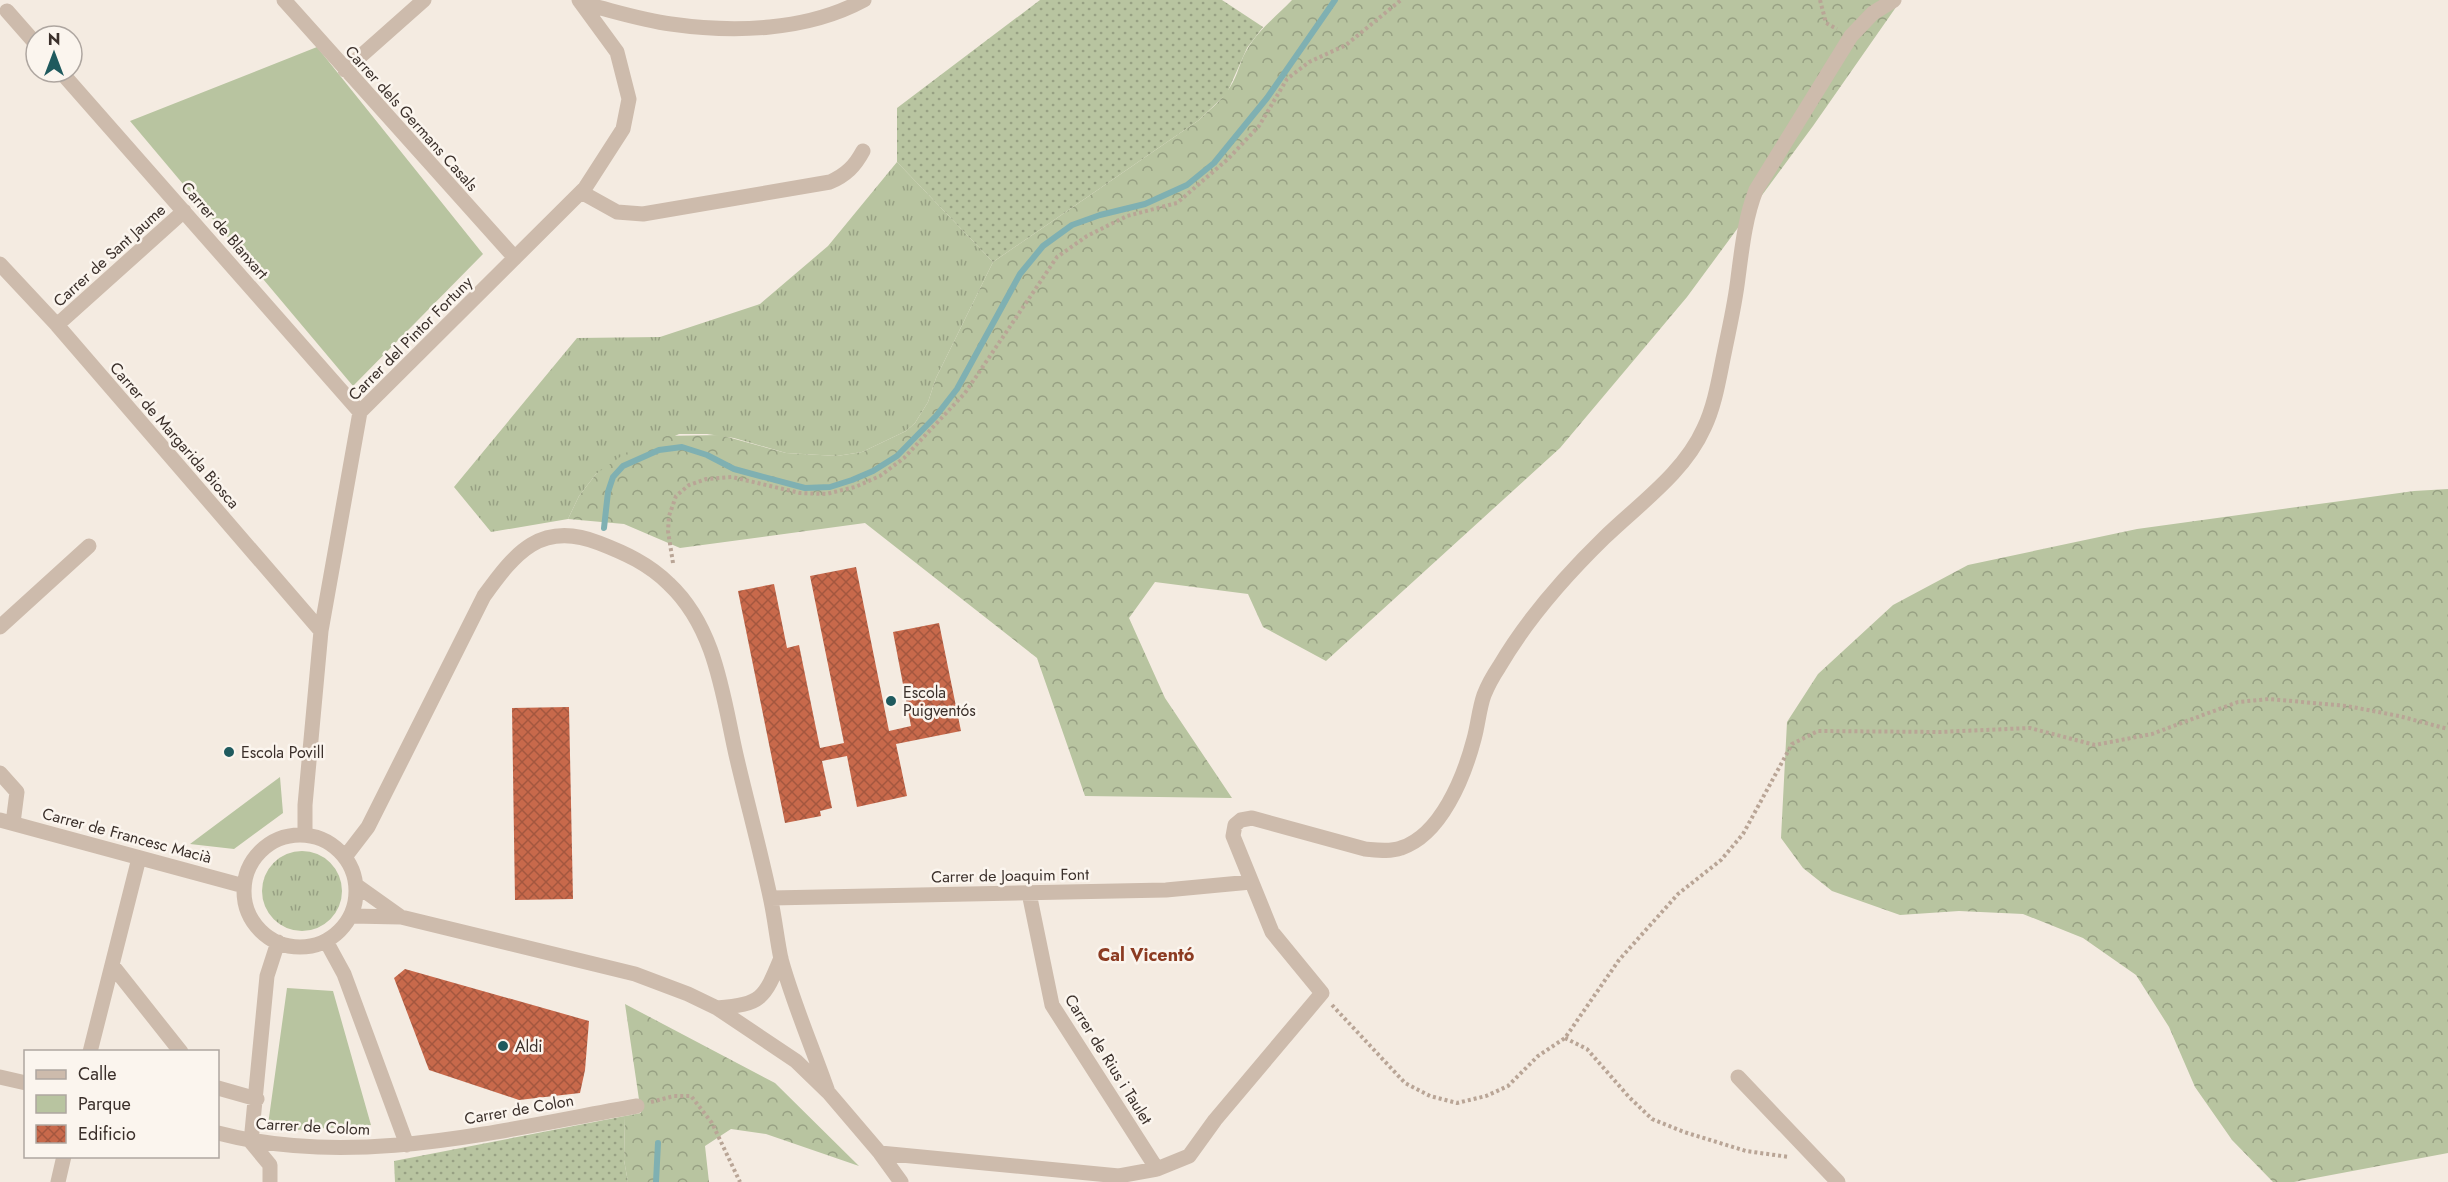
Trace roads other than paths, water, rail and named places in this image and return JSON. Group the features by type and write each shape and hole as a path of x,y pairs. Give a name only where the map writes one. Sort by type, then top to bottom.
{"street":[{"path":"19,0 3,14 24,33"},
{"name":"Carrer dels Germans Casals","path":"284,0 515,258"},
{"path":"345,70 424,0"},
{"path":"580,2 669,24 714,28 771,27 816,18 864,0"},
{"path":"880,1153 1119,1176 1157,1169 1189,1156 1215,1120 1322,993 1272,932 1233,836 1235,825 1252,818 1365,849 1381,850 1401,848 1412,843 1422,837 1437,822 1466,766 1477,729 1480,706 1489,685 1526,626 1555,588 1605,537 1652,494 1699,439 1706,425 1718,384 1737,290 1750,205 1756,190 1851,36 1873,13 1894,0"},
{"name":"Carrer del Pintor Fortuny","path":"305,835 305,805 321,631 360,412 581,192 623,129 629,99 617,52 580,2"},
{"name":"Carrer de Blanxart","path":"72,84 360,412"},
{"path":"581,192 617,212 643,214 830,182 844,176 857,163 863,151"},
{"name":"Carrer de Sant Jaume","path":"57,325 184,211"},
{"name":"Carrer de Margarida Biosca","path":"0,264 57,325 321,631"},
{"path":"345,857 368,827 484,596 505,566 524,548 543,538 563,536 584,537 627,554 650,567 670,585 697,623 723,684 736,756 771,898 781,958 828,1092"},
{"path":"0,627 89,546"},
{"path":"0,773 17,792 6,822"},
{"name":"Carrer de Francesc Macià","path":"6,822 244,886"},
{"path":"291,835 305,835 328,842 345,857 351,866 356,885 356,901 351,916 340,930 326,941 310,946 294,946 278,942 267,936 252,919 244,897 244,886 248,870 256,856 266,846 291,835"},
{"path":"91,1050 139,858"},
{"name":"Carrer de Joaquim Font","path":"771,898 1166,890 1251,882"},
{"path":"356,885 401,917"},
{"name":"Carrer de Rius i Taulet","path":"1029,893 1052,1005 1157,1169"},
{"path":"351,916 401,917 634,974 688,993 717,1008 796,1061 828,1092 880,1153 901,1182"},
{"path":"326,941 344,974 407,1145"},
{"path":"270,1182 270,1165 251,1142 267,976 278,942"},
{"path":"717,1008 745,1005 762,997 781,958"},
{"path":"112,965 179,1050"},
{"path":"0,1077 24,1083"},
{"path":"1738,1077 1838,1182"},
{"path":"219,1088 256,1099"},
{"name":"Carrer de Colon","path":"407,1145 520,1129 637,1106"},
{"name":"Carrer de Colom","path":"219,1133 251,1142 367,1149 407,1145"},
{"path":"58,1182 64,1158"}],"waterway":[{"path":"604,528 608,492 613,477 623,466 659,450 682,447 707,455 734,469 805,488 830,487 852,480 873,471 897,456 936,416 957,389 1020,274 1043,246 1072,225 1100,215 1145,204 1187,185 1214,163 1267,98 1335,0"},
{"path":"656,1182 658,1143"}],"place":[{"name":"Escola Puigventós","path":"891,701"},
{"name":"Escola Povill","path":"229,752"},
{"name":"Aldi","path":"503,1046"}],"district":[{"name":"Cal Vicentó","path":"1146,955"}]}
